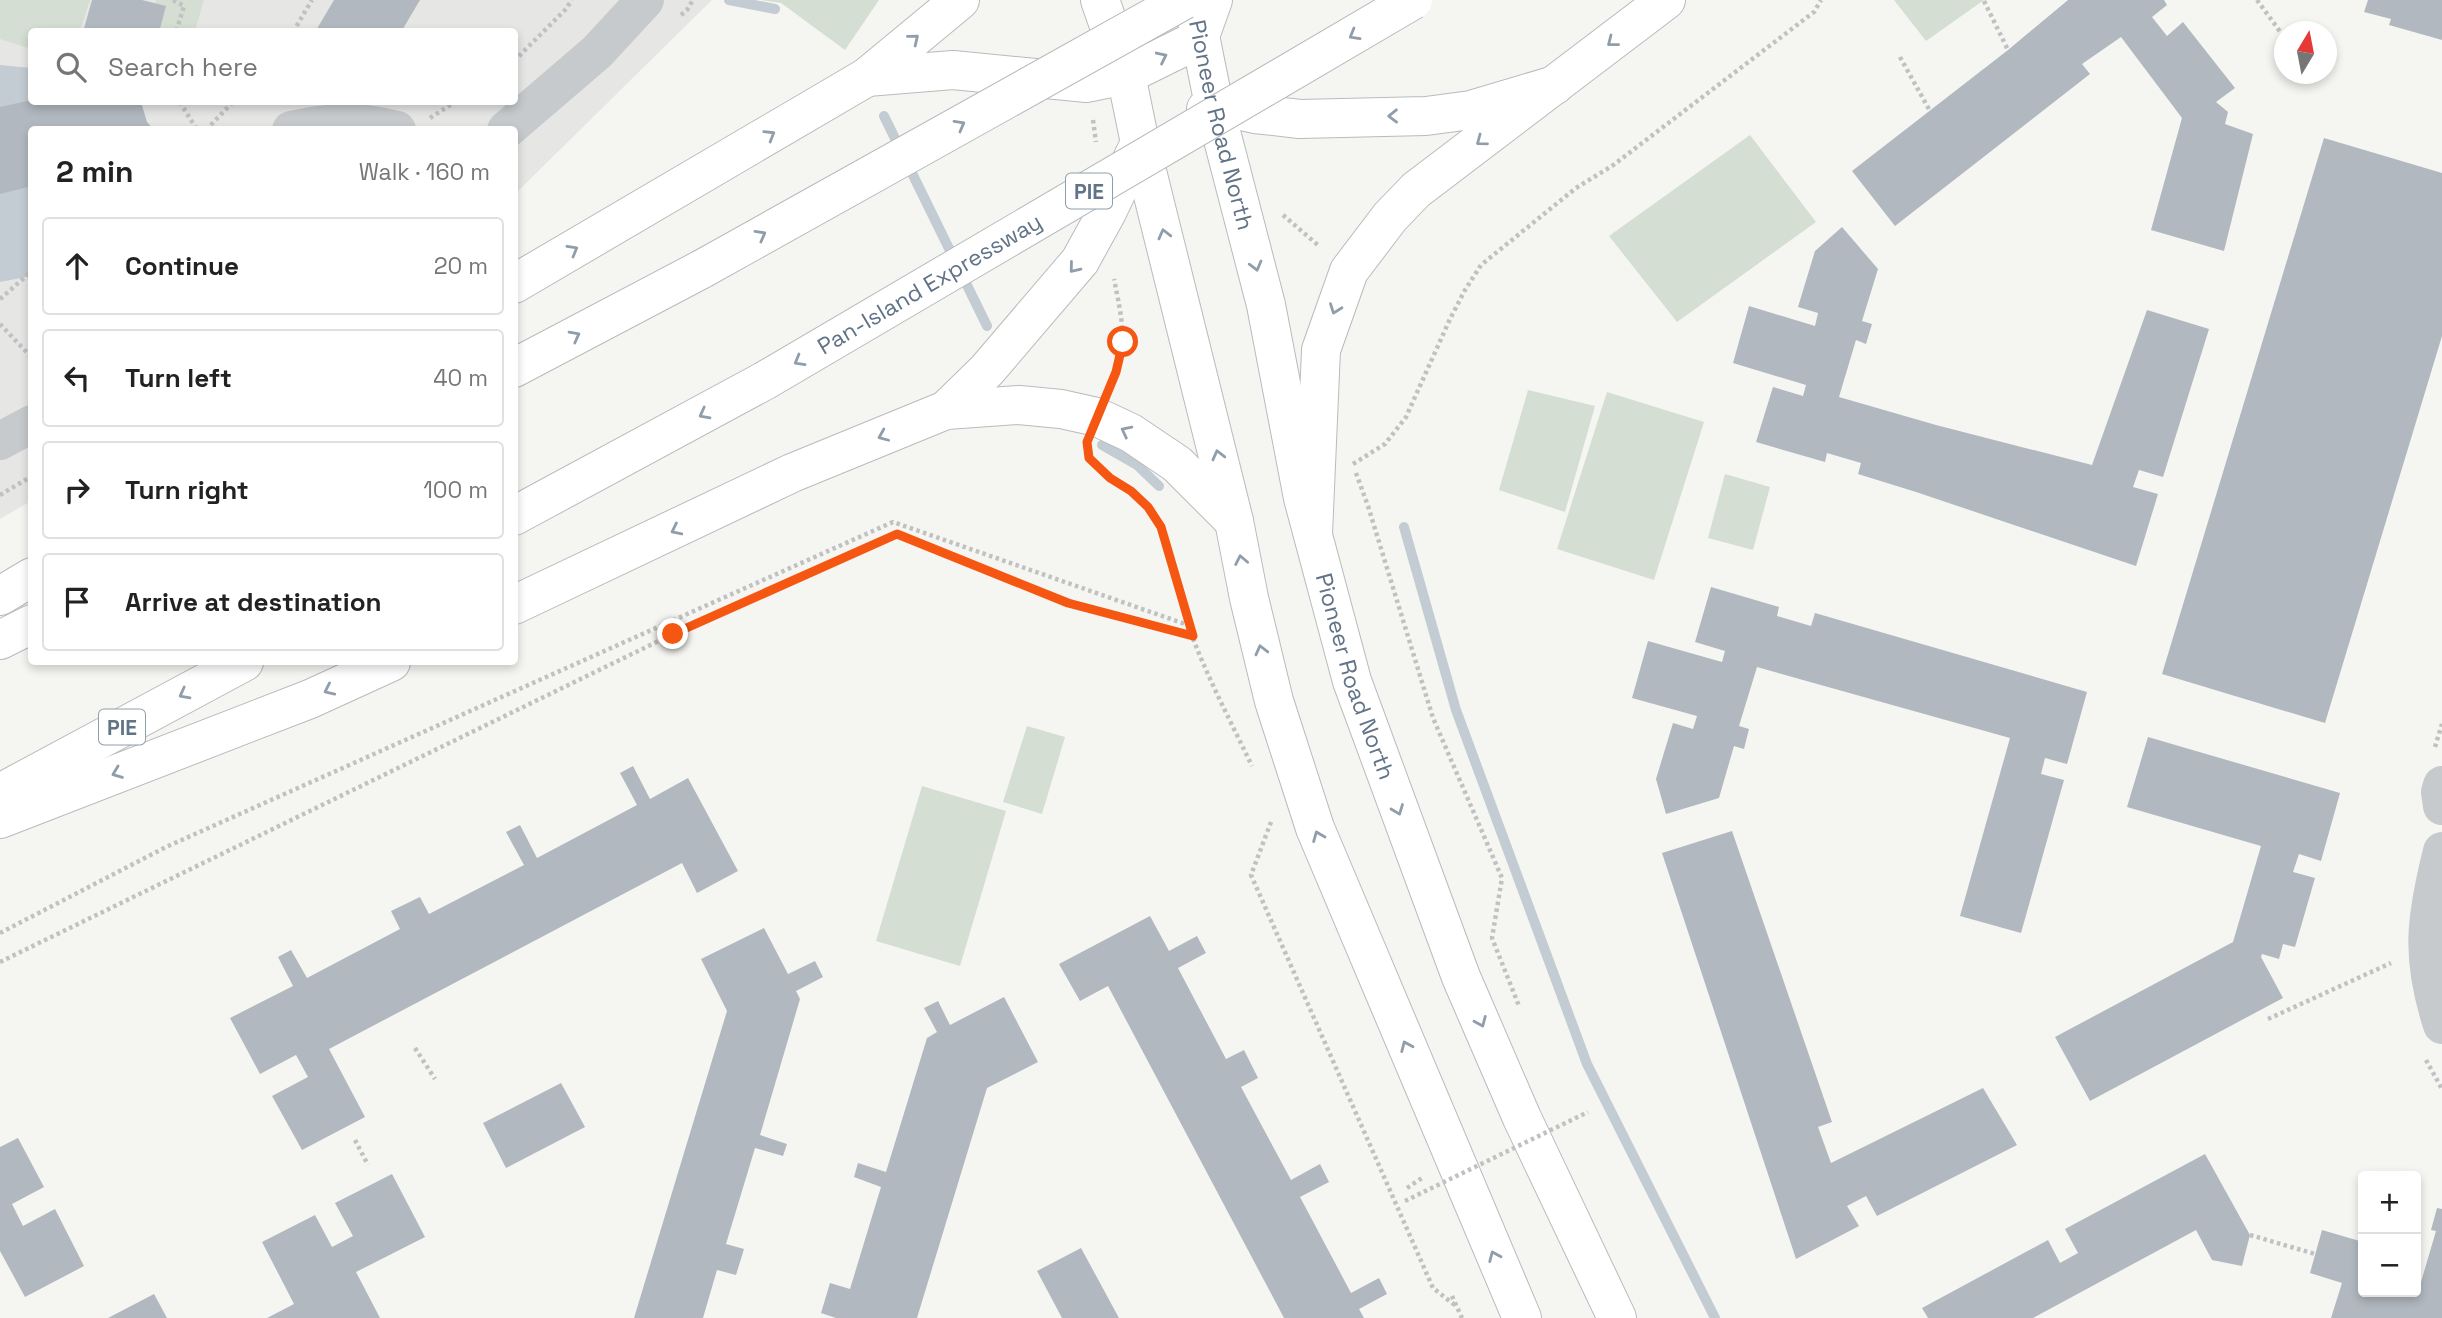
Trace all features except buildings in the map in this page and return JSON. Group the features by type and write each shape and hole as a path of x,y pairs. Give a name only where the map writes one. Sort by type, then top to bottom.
{"main road":[{"path":"518,282 867,77 960,0"},
{"path":"1100,0 1126,75 1140,143 1234,521 1274,701 1315,828 1521,1318"},
{"path":"518,366 702,269 1184,0"},
{"name":"Pioneer Road North","path":"1193,0 1214,105 1266,304 1303,498 1352,681 1461,977 1522,1118 1617,1318"},
{"path":"867,77 953,70 1087,83 1126,75 1199,39 1213,0"},
{"name":"Pan-Island Expressway","path":"518,514 764,381 1413,0"},
{"path":"1313,534 1321,350 1349,271 1390,217 1416,190 1666,0"},
{"path":"946,410 987,370 1080,261 1140,143 1214,105 1255,114 1300,119 1426,116 1471,110 1555,85"},
{"path":"518,603 792,473 946,410 1019,405 1097,417 1131,433 1177,464 1234,521"},
{"path":"0,596 28,579"},
{"path":"0,640 28,626"},
{"name":"PIE","path":"0,793 238,665"},
{"path":"0,819 310,699 384,665"}],"street":[{"path":"511,126 597,52 645,0"},
{"path":"309,126 327,122 370,123 382,126"},
{"path":"0,441 28,426"},
{"path":"2442,785 2442,806"},
{"path":"2442,852 2431,896 2426,944 2431,989 2442,1025"}],"path":[{"path":"173,0 184,6 177,28"},
{"path":"295,28 312,0"},
{"path":"518,57 572,0"},
{"path":"1353,465 1384,444 1406,417 1450,318 1481,265 1576,188 1612,166 1814,12 1821,0"},
{"path":"2256,0 2274,24"},
{"path":"1984,1 2008,50"},
{"path":"1900,57 1930,111"},
{"path":"1087,83 1097,147"},
{"path":"182,105 195,126"},
{"path":"210,126 230,105"},
{"path":"1279,207 1283,216 1349,271"},
{"path":"1107,212 1114,281 1122,311 1123,342 1116,372 1087,442 1089,458 1148,507 1161,527 1188,625 1253,768"},
{"path":"0,299 28,274"},
{"path":"0,324 28,354"},
{"path":"1348,453 1368,506 1433,718 1502,878 1492,938 1522,1012"},
{"path":"0,495 28,478"},
{"path":"0,933 166,848 893,522 1188,625"},
{"path":"0,962 673,634 897,534 1068,603 1193,636"},
{"path":"1274,815 1251,875 1433,1288 1456,1307"},
{"path":"2268,1019 2395,961"},
{"path":"415,1048 435,1079"},
{"path":"1405,1201 1588,1112"},
{"path":"355,1140 368,1165"},
{"path":"2250,1235 2315,1254"},
{"path":"1452,1296 1462,1318"}],"shaded area":[{"path":"0,0 712,0 518,191 518,126 28,126 28,503 0,519"},
{"path":"0,0 90,0 81,28 28,28 28,48 0,39"},
{"path":"156,0 204,0 196,28 148,28"},
{"path":"761,0 879,0 845,50 781,3"},
{"path":"1894,0 1984,0 1926,41"},
{"path":"0,65 28,68 28,105 124,105 147,126 28,126 28,277 0,282"},
{"path":"1750,135 1816,222 1677,322 1609,236"},
{"path":"1528,390 1595,406 1565,512 1499,490"},
{"path":"1607,392 1704,422 1654,580 1557,549"},
{"path":"1725,474 1770,487 1753,550 1708,538"},
{"path":"1027,726 1065,737 1042,814 1003,802"},
{"path":"922,786 1006,811 960,966 876,941"}],"waterway":[{"path":"729,0 775,9"},
{"path":"884,116 987,326"},
{"path":"1102,445 1137,465 1159,486"},
{"path":"1404,527 1456,710 1587,1064 1715,1318"}],"route":[{"path":"673,634 897,534 1068,603 1193,636 1161,527 1148,507 1089,458 1087,442 1116,372 1123,342"}]}
